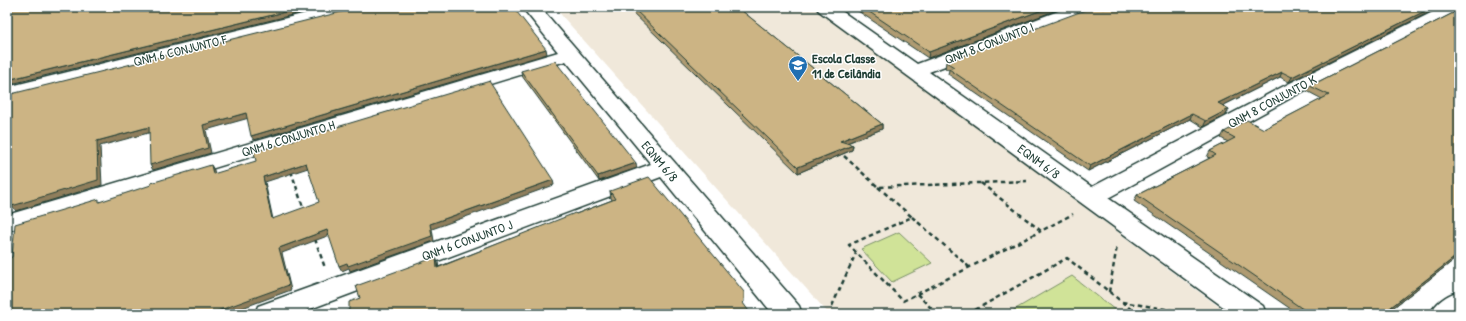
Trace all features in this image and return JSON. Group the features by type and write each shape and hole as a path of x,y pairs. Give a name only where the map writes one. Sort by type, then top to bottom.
{"street":[{"name":"QNM 6 CONJUNTO F","path":"7,93 352,7"},
{"name":"EQNM 6/8","path":"531,7 789,314"},
{"name":"EQNM 6/8","path":"825,7 1253,314"},
{"name":"QNM 8 CONJUNTO I","path":"915,72 1085,7"},
{"name":"QNM 8 CONJUNTO K","path":"1093,200 1291,90 1456,7"},
{"name":"QNM 6 CONJUNTO H","path":"7,223 570,54"},
{"name":"QNM 6 CONJUNTO J","path":"268,314 332,289 665,167"},
{"path":"1443,314 1459,301"}],"path":[{"path":"280,140 306,215"},
{"path":"844,156 969,267"},
{"path":"878,187 1065,180"},
{"path":"981,183 1041,231"},
{"path":"912,217 848,246 903,301 1041,231 1093,200"},
{"path":"1109,292 1121,220"},
{"path":"314,237 332,289"},
{"path":"832,306 856,253"},
{"path":"968,314 1067,258 1137,314"},
{"path":"917,294 937,314"},
{"path":"1121,301 1196,314"}],"shaded area":[{"path":"554,7 813,7 1229,314 829,314"}],"green space":[{"path":"899,232 932,263 892,282 861,249"},
{"path":"1072,276 1120,314 1007,314"}],"building":[{"path":"7,7 305,7 7,80"},
{"path":"357,7 513,7 546,49 251,136 246,113 203,125 208,148 150,165 149,127 97,141 98,180 12,206 11,199 7,201 7,95"},
{"path":"632,7 737,7 882,124 840,141 853,145 798,167"},
{"path":"862,7 1050,7 929,52"},
{"path":"1093,7 1103,9 1108,7 1433,7 1292,77 1282,72 1218,103 1229,109 1206,121 1192,114 1090,166 949,69 954,67 946,62"},
{"path":"1459,10 1459,254 1382,314 1310,314 1137,195 1216,155 1210,151 1235,138 1224,132 1247,120 1264,129 1329,95 1310,86"},
{"path":"555,61 636,163 598,176 521,71"},
{"path":"489,81 553,180 430,224 432,236 348,266 347,263 339,266 327,230 279,248 289,285 209,314 7,314 7,259 12,257 15,224 99,199 99,202 151,185 151,183 211,165 213,174 256,161 254,152","holes":["306,163 319,202 272,219 263,177"]},
{"path":"649,177 744,292 743,303 751,314 339,314 349,310 349,302 360,298 356,286 436,257 437,268 575,213 576,214 615,199 610,191"}],"place":[{"name":"Escola Classe 11 de Ceilândia","path":"798,82"}]}
